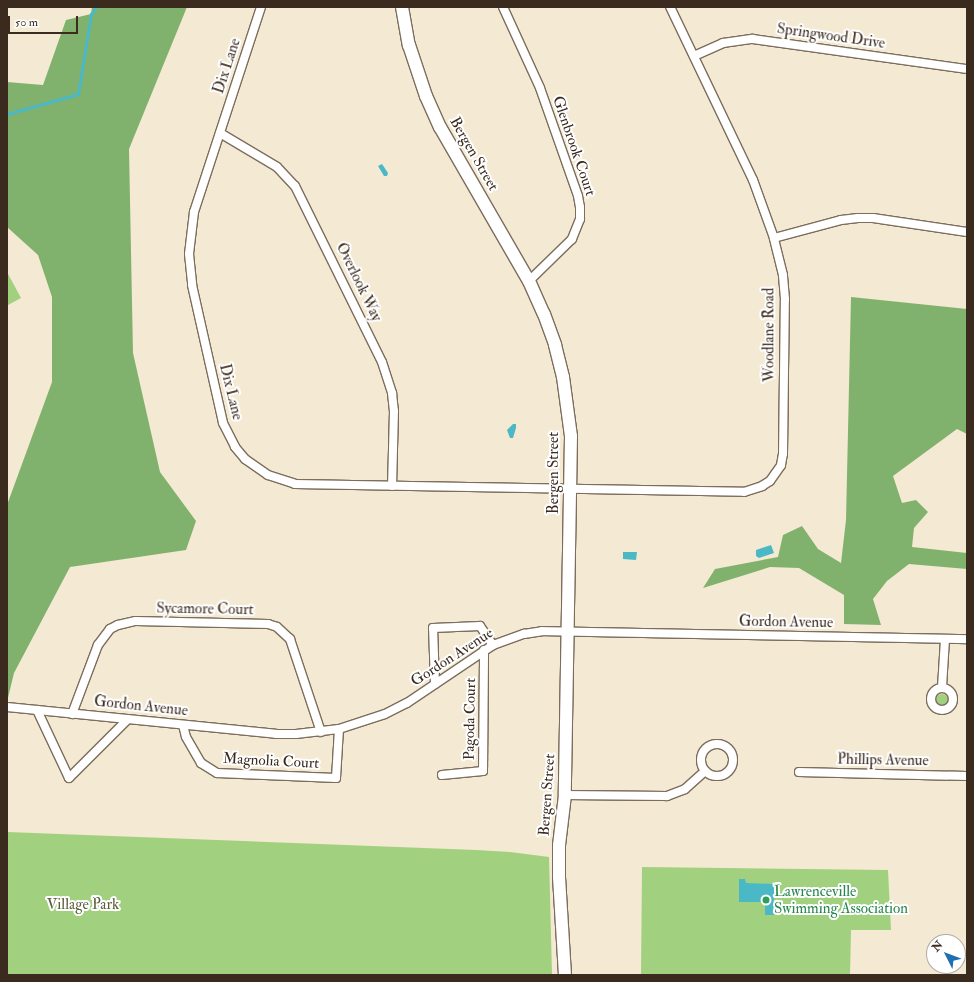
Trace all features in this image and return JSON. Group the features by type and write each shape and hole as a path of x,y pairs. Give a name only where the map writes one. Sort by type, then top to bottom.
{"street":[{"name":"Dix Lane","path":"261,7 194,212 189,254 192,285 223,422 227,434 235,447 245,459 268,475 295,484 570,490"},
{"name":"Bergen Street","path":"402,7 409,45 416,71 434,115 529,281 544,314 555,345 563,377 571,436 565,794 559,845 559,877 565,975"},
{"name":"Glenbrook Court","path":"503,7 540,88 578,196 580,207 580,219 572,239 566,247 529,281"},
{"name":"Woodlane Road","path":"570,490 744,492 762,486 776,473 783,454 785,299 783,275 774,238 753,180 670,7"},
{"name":"Springwood Drive","path":"694,56 722,43 752,39 967,69"},
{"name":"Overlook Way","path":"220,133 277,167 295,186 382,362 392,393 394,411 392,486"},
{"path":"774,238 841,220 858,218 873,218 967,232"},
{"name":"Sycamore Court","path":"72,714 98,645 110,630 118,625 136,621 268,624 277,627 290,639 321,732"},
{"path":"435,684 433,628 480,626 493,645"},
{"name":"Gordon Avenue","path":"7,707 276,734 321,732 340,729 385,714 407,702 493,645 524,634 542,631 967,639"},
{"path":"942,687 945,639"},
{"name":"Pagoda Court","path":"442,775 483,771 484,650"},
{"path":"37,710 69,778 128,719"},
{"name":"Magnolia Court","path":"183,725 186,737 201,763 217,773 336,778 340,729"},
{"path":"718,743 728,748 733,757 732,763 727,772 714,776 705,771 700,761 701,756 707,746 718,743"},
{"path":"565,794 667,796 685,789 705,771"},
{"name":"Phillips Avenue","path":"799,772 967,776"}],"green space":[{"path":"92,7 187,7 129,149 133,353 160,472 196,521 186,550 70,567 14,673 7,702 7,505 52,382 52,297 38,255 7,227 7,82 43,85 66,20 91,14"},
{"path":"7,272 21,298 8,305 7,304"},
{"path":"851,297 967,309 967,434 957,429 893,476 902,503 916,500 928,512 914,528 912,547 967,553 967,569 909,564 887,581 873,599 881,625 844,624 844,595 799,568 770,567 703,588 715,569 778,557 783,535 802,526 818,549 841,563 846,520"},
{"path":"944,694 947,695 947,705 940,706 937,705 936,698 937,695"},
{"name":"Village Park","path":"7,832 476,850 510,852 549,857 552,975 7,975"},
{"name":"Lawrenceville Swimming Association","path":"642,867 888,870 891,930 851,930 850,975 641,975"}],"water":[{"path":"382,164 388,173 387,176 384,176 378,166"},
{"path":"513,424 516,424 516,428 513,438 510,438 507,430"},
{"path":"771,545 774,553 759,558 756,556 756,550"},
{"path":"623,552 637,552 636,560 623,559"},
{"path":"739,879 745,879 746,883 774,884 774,915 765,915 765,902 739,902"}],"waterway":[{"path":"7,114 78,94 91,14 96,7"}],"place":[{"name":"Lawrenceville Swimming Association","path":"766,900"}]}
